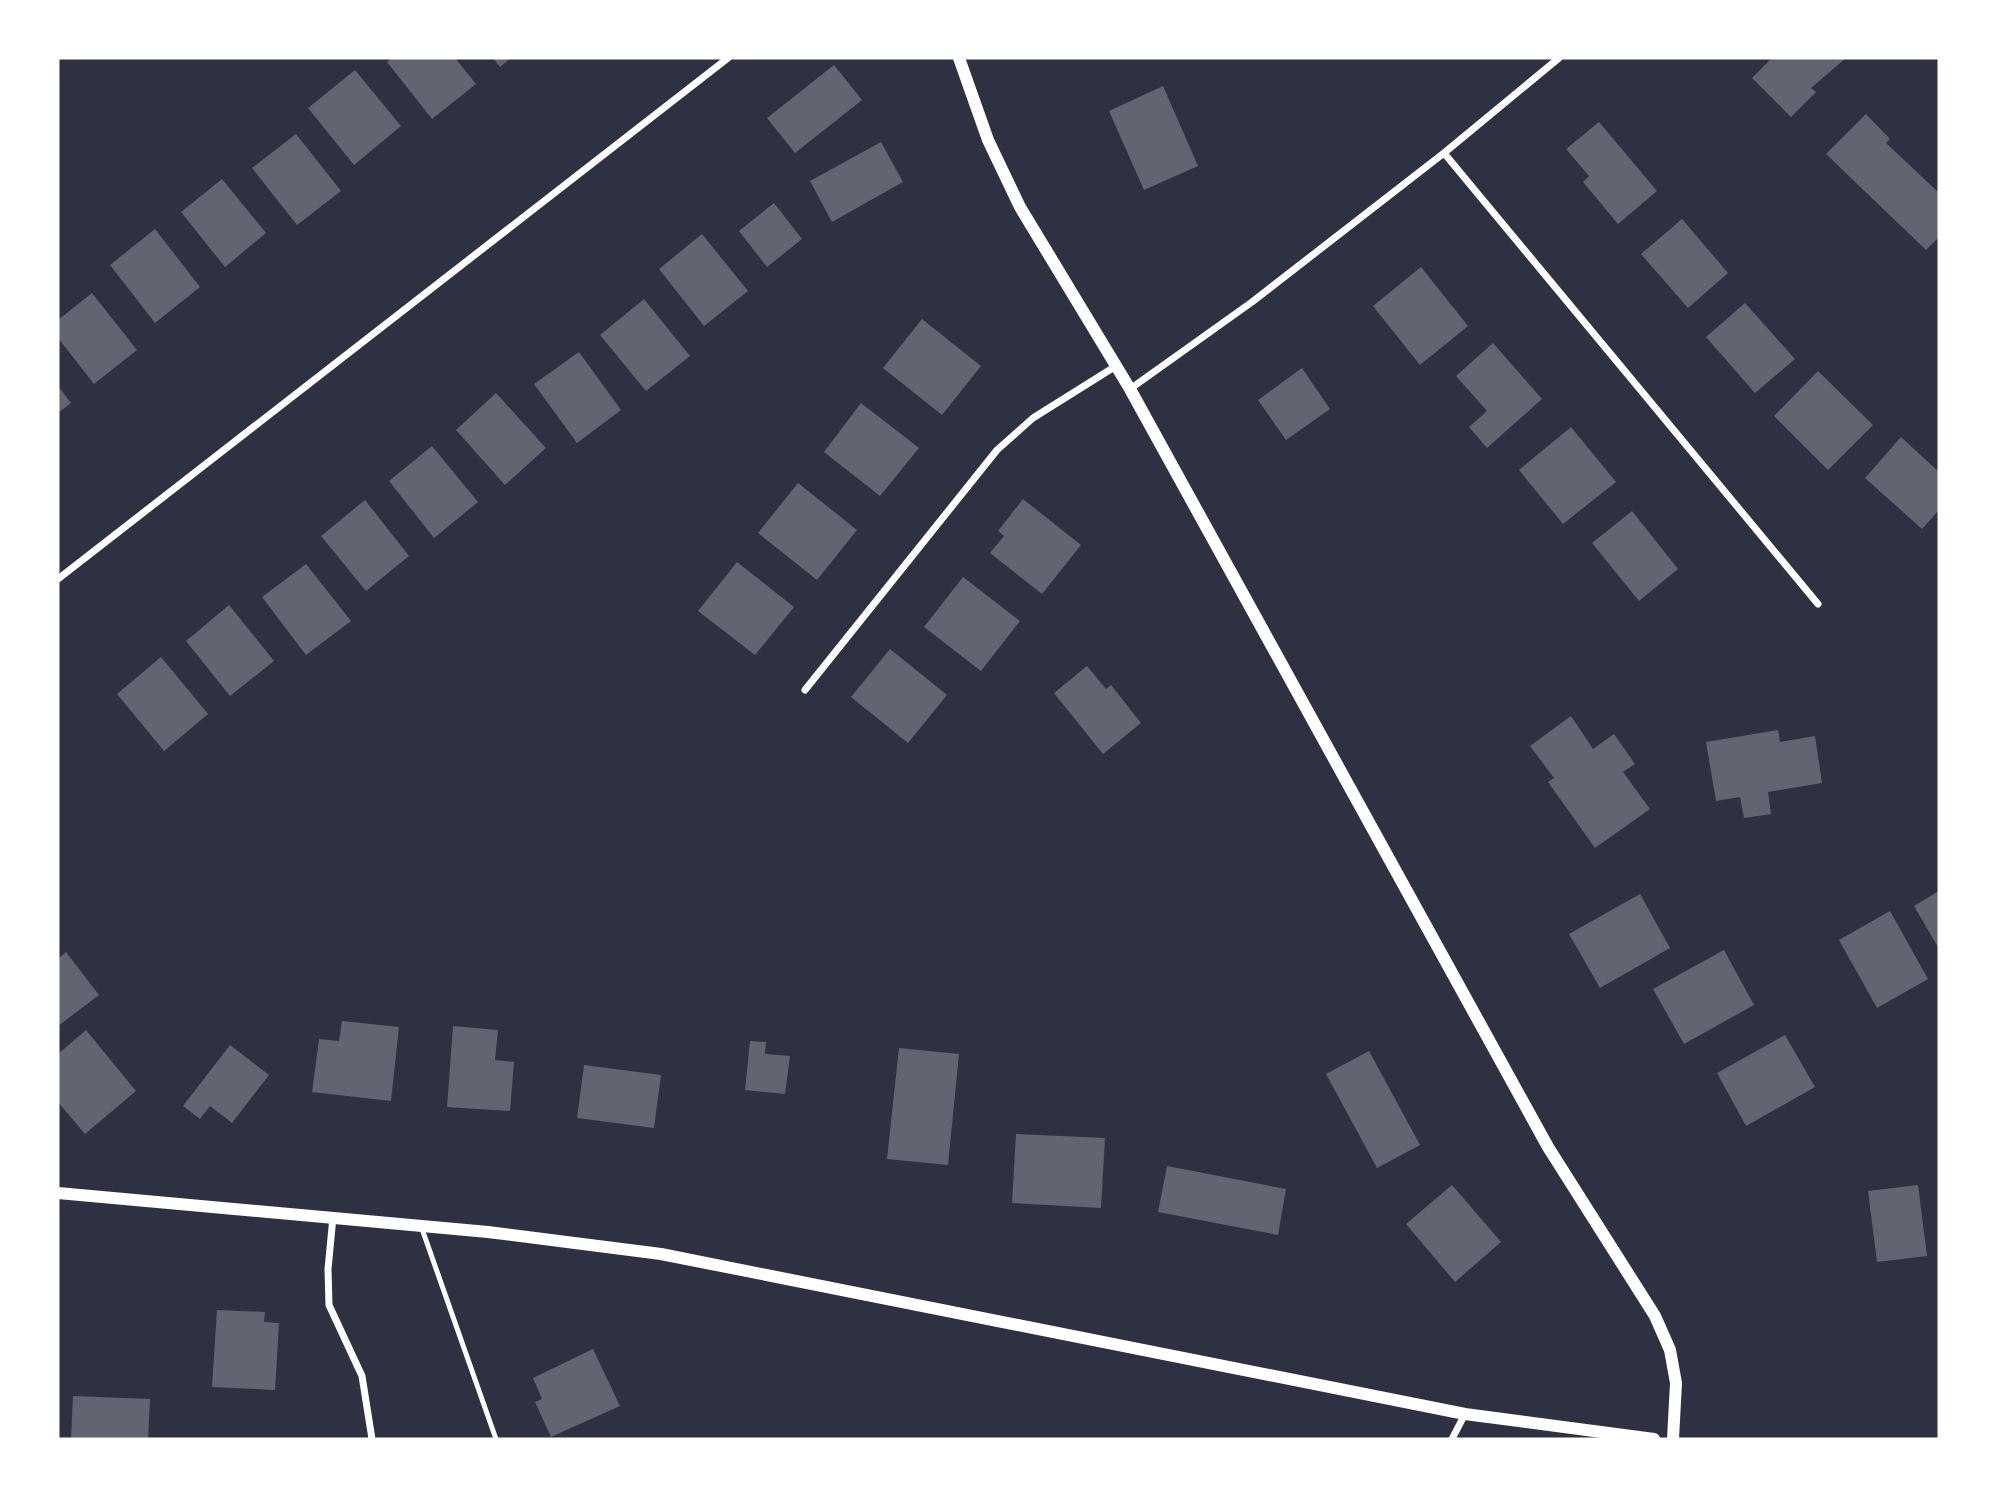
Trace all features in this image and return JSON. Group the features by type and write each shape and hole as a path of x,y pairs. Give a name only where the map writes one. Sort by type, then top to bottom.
{"street":[{"path":"58,579 728,58"},
{"path":"959,58 988,140 1020,207 1130,389 1548,1147 1655,1316 1670,1350 1676,1383 1673,1439"},
{"path":"1130,389 1252,302 1444,153 1559,58"},
{"path":"1444,153 1818,604"},
{"path":"806,690 997,450 1033,418 1116,366"},
{"path":"58,1193 488,1232 661,1254 1465,1415 1654,1439"},
{"path":"333,1217 328,1305 362,1376 372,1439"},
{"path":"1452,1439 1465,1415"}],"lane":[{"path":"421,1226 496,1439"}],"building":[{"path":"392,58 455,58 476,84 432,119 387,62"},
{"path":"493,58 511,58 500,67"},
{"path":"1772,58 1846,58 1811,88 1816,92 1791,117 1752,78"},
{"path":"834,65 862,100 795,153 767,118"},
{"path":"355,70 401,126 354,165 308,108"},
{"path":"1163,86 1198,166 1144,190 1109,111"},
{"path":"1866,114 1890,139 1886,143 1937,191 1939,188 1939,237 1926,250 1826,154"},
{"path":"1599,122 1657,191 1618,224 1583,182 1589,176 1566,149"},
{"path":"296,134 341,191 297,225 252,168"},
{"path":"881,142 903,182 832,222 810,181"},
{"path":"222,179 266,233 225,267 181,212"},
{"path":"774,203 802,239 767,267 739,231"},
{"path":"1682,219 1728,273 1688,308 1641,254"},
{"path":"155,229 200,287 155,323 110,265"},
{"path":"702,234 748,291 704,326 659,269"},
{"path":"1421,267 1468,326 1420,365 1373,306"},
{"path":"92,293 137,350 94,384 58,338 58,320"},
{"path":"644,299 690,356 646,391 600,335"},
{"path":"1745,303 1795,359 1755,393 1706,337"},
{"path":"922,319 981,366 942,415 883,368"},
{"path":"1493,343 1542,399 1487,448 1469,427 1487,411 1456,376"},
{"path":"579,352 621,410 577,443 534,384"},
{"path":"1302,368 1330,409 1286,440 1258,400"},
{"path":"1818,371 1873,425 1828,470 1774,416"},
{"path":"58,386 71,403 58,413"},
{"path":"496,393 546,448 505,485 456,430"},
{"path":"861,403 919,448 880,496 824,452"},
{"path":"1571,427 1616,482 1563,524 1519,470"},
{"path":"1901,437 1939,472 1939,510 1922,529 1865,478"},
{"path":"432,446 478,502 434,538 389,481"},
{"path":"798,483 857,530 817,580 758,533"},
{"path":"1023,499 1081,545 1042,594 990,553 1004,536 998,531"},
{"path":"365,500 409,556 366,591 321,536"},
{"path":"1632,511 1678,569 1639,601 1592,543"},
{"path":"737,562 794,607 755,655 698,611"},
{"path":"306,564 351,621 306,655 262,597"},
{"path":"963,577 1020,621 981,671 924,627"},
{"path":"229,605 274,661 230,696 186,641"},
{"path":"890,649 947,695 908,743 851,697"},
{"path":"161,657 208,714 164,751 117,694"},
{"path":"1087,666 1106,689 1111,685 1141,723 1103,754 1054,693"},
{"path":"1571,716 1593,749 1614,734 1635,764 1623,772 1650,809 1595,848 1548,782 1554,778 1530,746"},
{"path":"1778,730 1780,742 1815,736 1822,783 1768,792 1771,814 1744,818 1740,797 1716,801 1706,742"},
{"path":"1939,891 1939,949 1914,906"},
{"path":"1640,894 1670,948 1600,988 1569,934"},
{"path":"1890,911 1928,979 1877,1008 1839,940"},
{"path":"1724,950 1754,1005 1684,1044 1653,989"},
{"path":"66,952 99,995 58,1026 58,959"},
{"path":"342,1021 399,1027 391,1101 312,1092 319,1039 339,1041"},
{"path":"453,1026 498,1030 495,1060 514,1062 510,1111 447,1107"},
{"path":"86,1030 136,1091 85,1134 58,1102 58,1054"},
{"path":"1785,1035 1815,1087 1746,1126 1717,1073"},
{"path":"750,1041 766,1042 765,1054 790,1056 785,1094 745,1090"},
{"path":"230,1045 269,1075 232,1123 210,1106 200,1119 183,1106"},
{"path":"899,1048 959,1054 948,1165 887,1159"},
{"path":"1369,1051 1420,1145 1377,1168 1326,1074"},
{"path":"584,1065 661,1075 654,1128 577,1118"},
{"path":"1016,1134 1105,1138 1101,1208 1012,1203"},
{"path":"1167,1166 1286,1189 1278,1235 1158,1212"},
{"path":"1452,1185 1501,1242 1455,1282 1406,1224"},
{"path":"1918,1185 1927,1256 1877,1262 1868,1191"},
{"path":"217,1310 265,1312 264,1322 279,1323 275,1390 212,1387"},
{"path":"593,1349 620,1406 551,1437 535,1402 542,1399 533,1378"},
{"path":"73,1396 150,1399 148,1439 71,1439"}]}
